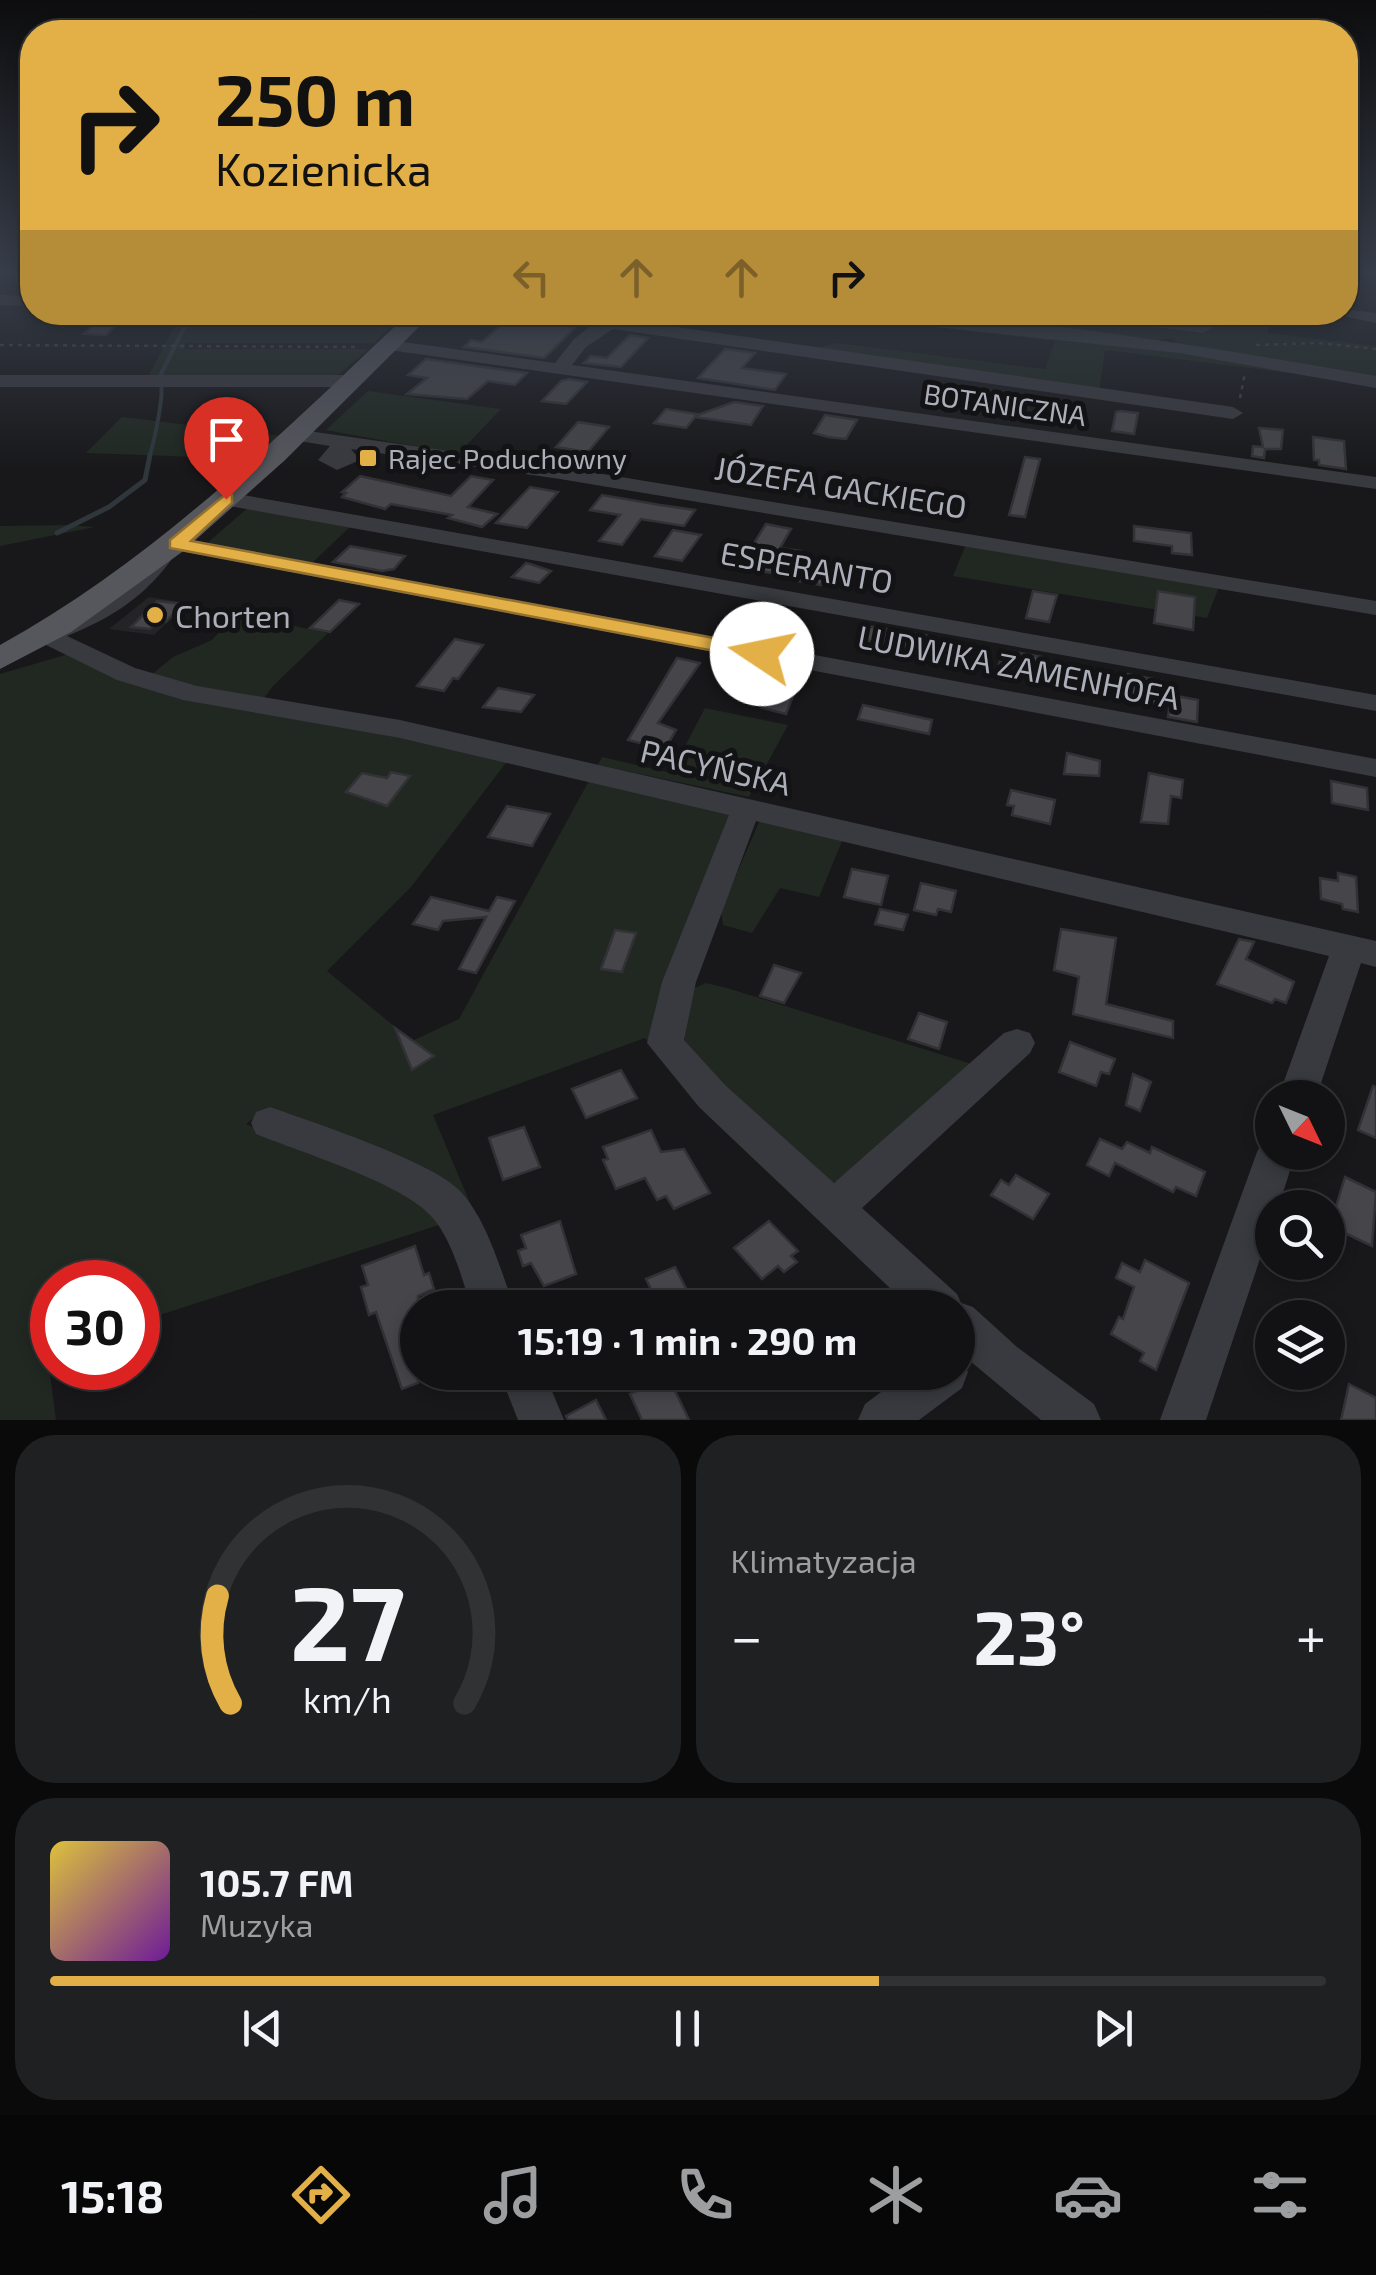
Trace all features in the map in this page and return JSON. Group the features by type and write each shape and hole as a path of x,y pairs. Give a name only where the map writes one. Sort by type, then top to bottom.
{"main road":[{"path":"0,659 45,635 170,550 397,337"}],"street":[{"path":"560,368 588,337"},
{"path":"739,337 1233,413"},
{"path":"1079,337 1179,348 1376,382"},
{"name":"BOTANICZNA","path":"389,345 1376,483"},
{"path":"0,380 351,381"},
{"name":"JÓZEFA GACKIEGO","path":"294,435 343,446 1376,608"},
{"name":"ESPERANTO","path":"226,499 454,536 1376,703"},
{"name":"LUDWIKA ZAMENHOFA","path":"170,550 1376,768"},
{"name":"PACYŃSKA","path":"45,635 126,674 193,694 400,729 1363,951"},
{"path":"746,809 678,982 665,1044 712,1096 923,1290"},
{"path":"1305,1080 1363,951"},
{"path":"834,1208 1017,1043"},
{"path":"270,1124 363,1160 443,1200 468,1244 487,1290"},
{"path":"1184,1420 1271,1170"},
{"path":"975,1350 1078,1420"},
{"path":"529,1390 541,1420"},
{"path":"881,1420 922,1390"}],"path":[{"path":"0,344 389,345"}],"shaded area":[{"path":"169,337 380,337 374,343 187,343 184,349 369,349 334,378 149,375"},
{"path":"1023,337 1173,337 1133,345 1323,377 1105,350 1099,391 814,349 836,343 1045,369 1055,341"},
{"path":"1174,337 1303,337 1376,346 1376,380 1177,345"},
{"path":"368,391 501,409 458,454 326,430"},
{"path":"122,417 282,436 254,459 86,453"},
{"path":"250,506 353,524 310,565 205,545"},
{"path":"0,526 95,527 0,546"},
{"path":"967,542 1220,584 1207,618 953,576"},
{"path":"149,597 187,603 154,635 109,629"},
{"path":"228,612 328,633 273,686 255,710 509,759 411,887 327,971 412,1041 459,1019 591,777 731,810 729,832 649,1042 645,1038 433,1115 473,1210 256,1116 246,1124 432,1204 439,1225 160,1315 160,1260 30,1260 30,1390 52,1390 56,1420 0,1420 0,674 72,653 139,685 173,657 212,640 228,622 222,617"},
{"path":"705,708 788,725 749,797 598,765 602,757 671,773"},
{"path":"760,820 843,839 819,897 780,888 752,933 723,925 721,910"},
{"path":"706,983 975,1065 841,1179 828,1185 689,1056 680,1020 692,989"}],"building":[{"path":"487,337 565,337 544,358 464,347 471,340 482,342"},
{"path":"628,337 648,338 621,367 584,363 591,356 607,358"},
{"path":"725,349 755,353 742,368 786,374 775,390 698,378"},
{"path":"426,359 527,373 515,385 488,381 467,399 407,394 427,378 408,375"},
{"path":"561,381 587,382 566,404 542,401"},
{"path":"734,402 763,406 751,425 695,417 686,428 654,423 666,409 695,416"},
{"path":"1116,412 1138,413 1134,434 1112,431"},
{"path":"825,415 857,420 846,439 828,437 814,433"},
{"path":"578,422 609,427 588,452 556,447"},
{"path":"1259,428 1283,430 1281,449 1265,449 1264,458 1252,456 1253,446 1263,447"},
{"path":"1313,437 1344,441 1346,469 1319,465 1319,460 1314,460"},
{"path":"1025,457 1040,459 1025,517 1009,515"},
{"path":"360,476 451,496 471,476 493,480 468,507 497,514 482,527 448,518 452,515 391,504 385,509 342,497 346,493 342,492"},
{"path":"530,487 558,492 527,528 496,523"},
{"path":"602,495 695,510 684,526 641,519 622,545 599,541 620,515 590,510"},
{"path":"766,524 791,529 780,548 801,551 788,576 739,567"},
{"path":"1134,526 1191,533 1192,555 1172,553 1172,546 1134,541"},
{"path":"673,530 701,535 682,561 655,556"},
{"path":"350,546 405,556 394,569 382,571 333,562"},
{"path":"526,563 551,571 539,583 512,577"},
{"path":"803,564 829,569 821,585 793,580"},
{"path":"1033,591 1057,595 1049,622 1026,618"},
{"path":"1158,591 1195,597 1193,630 1154,623"},
{"path":"339,600 359,604 330,632 310,628"},
{"name":"Chorten","path":"157,601 182,604 166,622 158,621 150,629 131,627"},
{"path":"867,626 926,635 920,650 864,640"},
{"path":"455,639 483,645 444,691 417,686"},
{"path":"1004,650 1042,657 1038,672 999,664"},
{"path":"677,658 700,663 658,723 676,730 665,749 628,740"},
{"path":"1128,674 1163,681 1160,705 1124,696"},
{"path":"498,688 534,695 521,712 483,707"},
{"path":"770,690 794,694 786,714 762,708"},
{"path":"1171,695 1198,700 1197,722 1168,717"},
{"path":"863,705 932,720 929,734 858,719"},
{"path":"1067,753 1100,761 1099,776 1064,774"},
{"path":"391,772 410,776 387,806 346,792 362,773 387,778"},
{"path":"1149,773 1183,780 1181,798 1171,796 1168,824 1141,822"},
{"path":"1331,781 1367,788 1368,810 1332,803"},
{"path":"1011,790 1055,800 1050,824 1012,815 1014,806 1007,805"},
{"path":"507,806 550,814 532,846 488,837"},
{"path":"852,869 888,876 881,905 844,897"},
{"path":"1338,873 1356,877 1358,912 1321,899 1320,878 1338,881"},
{"path":"921,883 956,891 951,912 938,909 936,915 914,910"},
{"path":"431,897 489,911 497,897 515,901 476,973 459,969 486,917 443,921 438,930 413,924"},
{"path":"880,909 908,915 903,930 875,924"},
{"path":"1061,929 1116,938 1106,1004 1173,1021 1173,1038 1073,1014 1079,977 1054,970"},
{"path":"615,930 636,933 622,972 601,969"},
{"path":"1239,939 1254,942 1246,959 1294,982 1286,1003 1275,999 1272,1003 1217,984"},
{"path":"774,965 801,973 784,1003 760,996"},
{"path":"919,1013 947,1022 939,1049 908,1039"},
{"path":"395,1028 434,1056 412,1070"},
{"path":"1070,1042 1115,1059 1109,1074 1101,1072 1096,1086 1059,1072"},
{"path":"621,1070 637,1098 586,1118 572,1089"},
{"path":"1133,1074 1151,1082 1140,1111 1126,1105"},
{"path":"1373,1086 1376,1087 1376,1138 1358,1130"},
{"path":"524,1127 540,1167 503,1180 489,1138"},
{"path":"651,1130 661,1152 684,1149 710,1193 674,1209 666,1196 657,1200 645,1178 616,1189 603,1160 608,1159 603,1147"},
{"path":"1100,1139 1122,1149 1127,1142 1150,1153 1152,1147 1205,1172 1196,1196 1176,1187 1173,1192 1115,1163 1109,1176 1087,1165"},
{"path":"1016,1175 1049,1194 1033,1219 991,1195 1001,1180 1009,1185"},
{"path":"1345,1177 1376,1192 1372,1246 1345,1233 1345,1190 1341,1190"},
{"path":"560,1221 576,1274 544,1286 531,1263 523,1266 518,1251 526,1248 521,1235"},
{"path":"769,1221 798,1251 791,1256 797,1262 784,1272 778,1266 762,1279 734,1248"},
{"path":"415,1246 424,1275 429,1273 434,1289 400,1290 400,1383 376,1312 369,1315 361,1287 368,1285 362,1266"},
{"path":"1145,1260 1189,1283 1156,1370 1140,1361 1144,1353 1111,1334 1119,1317 1123,1319 1134,1287 1116,1278 1122,1263 1140,1272"},
{"path":"675,1267 687,1290 651,1290 646,1279"},
{"path":"1349,1384 1376,1398 1376,1420 1341,1420"},
{"path":"638,1390 675,1390 689,1420 642,1420 630,1394"},
{"path":"596,1400 606,1420 568,1420 566,1416"}],"waterway":[{"path":"161,374 179,337"},
{"path":"149,458 161,383"},
{"path":"57,533 109,507 145,480 150,455"}],"place":[{"name":"Rajec Poduchowny","path":"368,458"},
{"name":"Chorten","path":"155,615"}],"route":[{"path":"226,499 177,544 762,654"}]}
